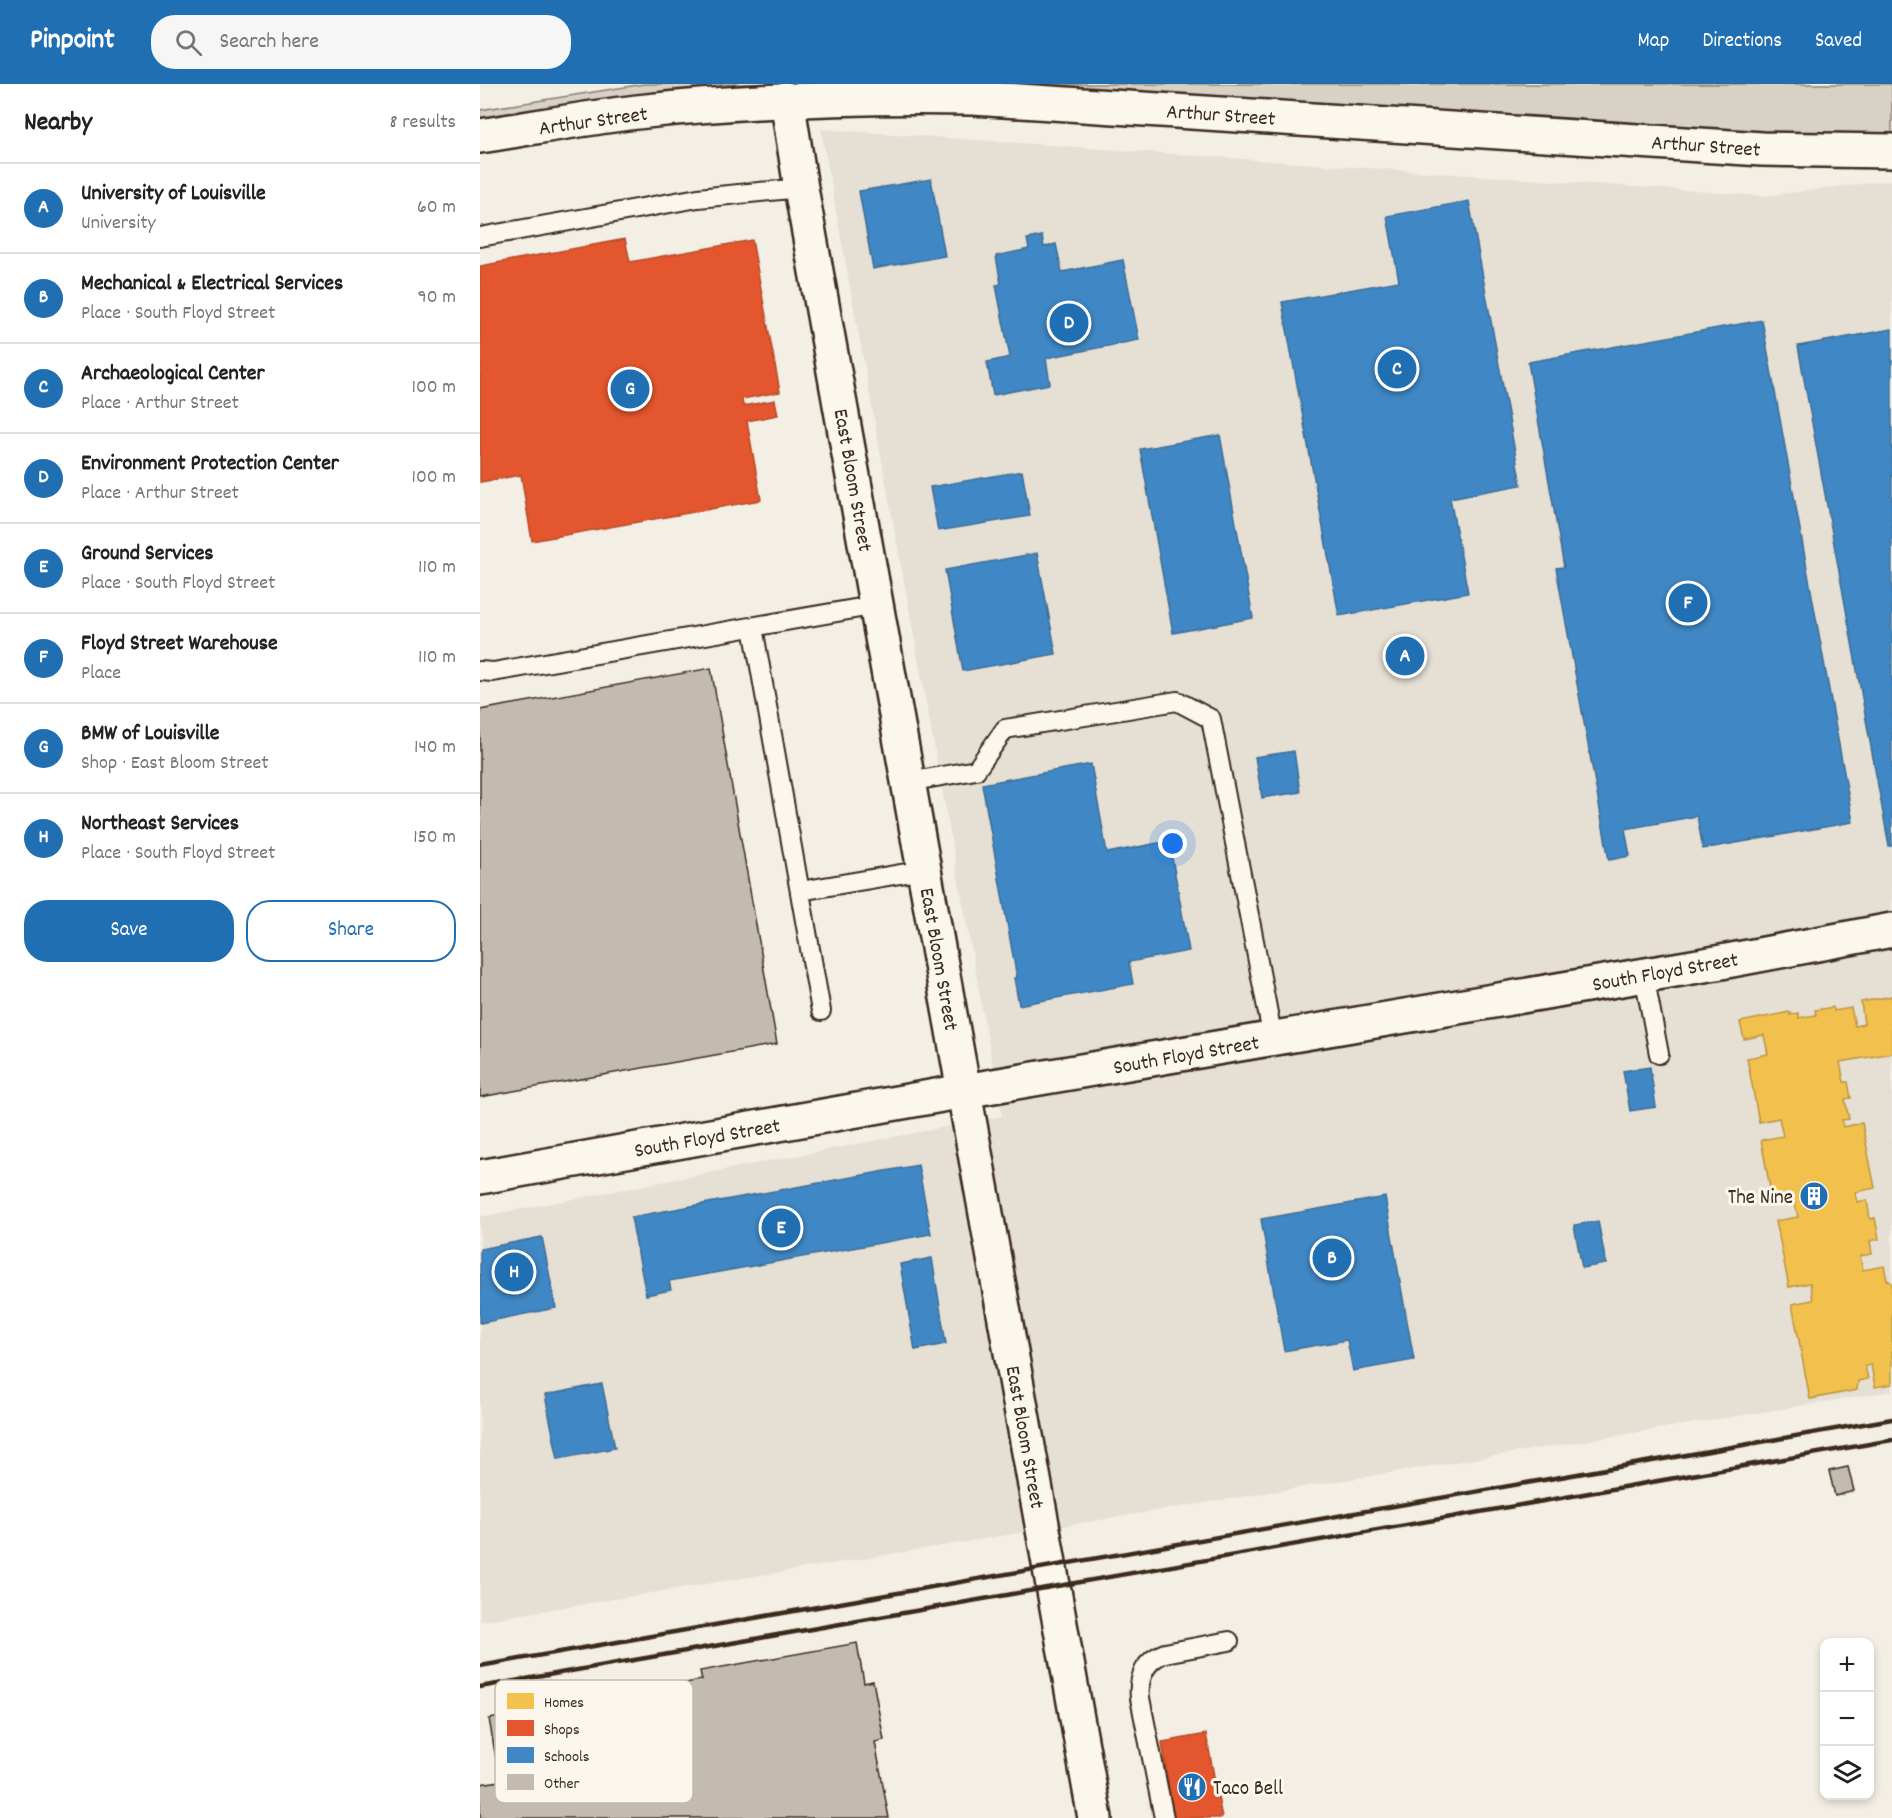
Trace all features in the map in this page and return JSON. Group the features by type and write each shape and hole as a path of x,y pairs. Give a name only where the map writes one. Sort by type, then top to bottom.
{"street":[{"name":"Arthur Street","path":"480,136 636,112 787,99 973,98 1762,149 1892,151"},
{"name":"East Bloom Street","path":"787,99 801,188 1095,1818"},
{"name":"South Floyd Street","path":"480,1178 964,1091 1644,975 1892,930"}],"lane":[{"path":"480,237 698,198 801,188"},
{"path":"480,671 493,672 877,605"},
{"path":"753,627 821,1011"},
{"path":"908,782 976,770 1005,729 1177,701 1211,719 1273,1039"},
{"path":"800,891 924,870"},
{"path":"1644,975 1659,1054"},
{"path":"1164,1818 1140,1698 1139,1687 1142,1674 1156,1656 1229,1641"}],"shaded area":[{"path":"644,84 773,84 659,92 480,120 480,110"},
{"path":"1002,84 1892,84 1892,134 1803,134 1669,128"},
{"path":"821,129 1764,196 1892,180 1892,1391 480,1621 480,1217 1002,1116"}],"building: Homes":[{"name":"The Nine","path":"1892,996 1892,1053 1840,1062 1844,1082 1848,1082 1851,1098 1845,1099 1849,1119 1842,1120 1843,1127 1862,1123 1875,1188 1855,1192 1857,1202 1867,1200 1870,1219 1875,1218 1879,1239 1870,1241 1872,1254 1860,1256 1863,1270 1884,1266 1887,1280 1892,1283 1892,1384 1875,1387 1871,1365 1865,1366 1868,1379 1858,1381 1857,1390 1810,1399 1792,1304 1813,1300 1810,1283 1789,1287 1776,1221 1798,1217 1794,1200 1773,1204 1761,1140 1783,1136 1779,1118 1759,1122 1747,1058 1768,1054 1764,1035 1744,1039 1740,1022 1790,1012 1790,1015 1798,1013 1799,1018 1816,1015 1815,1010 1833,1007 1834,1011 1851,1008 1855,1026 1864,1024 1861,1002"}],"building: Shops":[{"path":"625,239 630,262 752,240 780,392 742,399 743,406 775,400 778,415 747,421 761,500 532,541 521,475 480,482 480,266"},
{"name":"Taco Bell","path":"1206,1734 1222,1818 1173,1818 1162,1742"}],"building: Schools":[{"path":"931,179 945,256 873,269 859,191"},
{"path":"1469,201 1521,485 1450,498 1468,593 1339,616 1282,302 1399,281 1387,216"},
{"path":"1042,236 1044,247 1056,244 1062,272 1123,260 1139,340 1046,358 1050,384 993,395 987,362 1010,357 996,285 1001,284 996,256 1029,249 1027,239"},
{"path":"1762,320 1853,822 1703,849 1697,816 1625,829 1630,856 1609,860 1556,568 1564,567 1528,362"},
{"path":"1892,329 1892,846 1889,846 1798,346"},
{"path":"1220,435 1253,618 1173,633 1140,449"},
{"path":"1022,471 1030,516 938,531 930,487"},
{"path":"1037,553 1056,654 963,671 945,570"},
{"path":"1294,751 1300,792 1262,798 1255,757"},
{"path":"1091,764 1107,853 1169,841 1189,951 1129,962 1133,984 1019,1005 1014,978 1017,978 982,784"},
{"path":"1650,1067 1656,1107 1630,1111 1623,1071"},
{"path":"918,1165 931,1234 669,1281 671,1290 646,1295 631,1217"},
{"path":"1385,1197 1414,1360 1353,1371 1347,1340 1284,1351 1261,1219"},
{"path":"1598,1221 1606,1264 1582,1268 1574,1225"},
{"path":"542,1237 556,1308 480,1323 480,1249"},
{"path":"932,1258 946,1344 915,1350 900,1264"},
{"path":"602,1384 615,1448 558,1459 545,1395"}],"building: Other":[{"path":"711,668 777,1044 480,1097 480,710"},
{"path":"1848,1467 1854,1491 1835,1496 1829,1471"},
{"path":"857,1643 864,1683 873,1681 884,1740 875,1742 889,1818 480,1818 480,1784 495,1782 495,1803 693,1803 693,1682 702,1680 700,1671"},
{"path":"495,1718 495,1753 489,1719"}],"railway":[{"path":"480,1666 1892,1419"},
{"path":"520,1680 1892,1440"},
{"path":"480,1687 495,1684"}],"place":[{"name":"Environment Protection Center","path":"1069,323"},
{"name":"Archaeological Center","path":"1397,369"},
{"name":"BMW of Louisville","path":"630,389"},
{"name":"Floyd Street Warehouse","path":"1688,603"},
{"name":"University of Louisville","path":"1405,656"},
{"name":"The Nine","path":"1814,1196"},
{"name":"Ground Services","path":"781,1228"},
{"name":"Mechanical & Electrical Services","path":"1332,1258"},
{"name":"Northeast Services","path":"514,1272"},
{"name":"Taco Bell","path":"1192,1787"}]}
